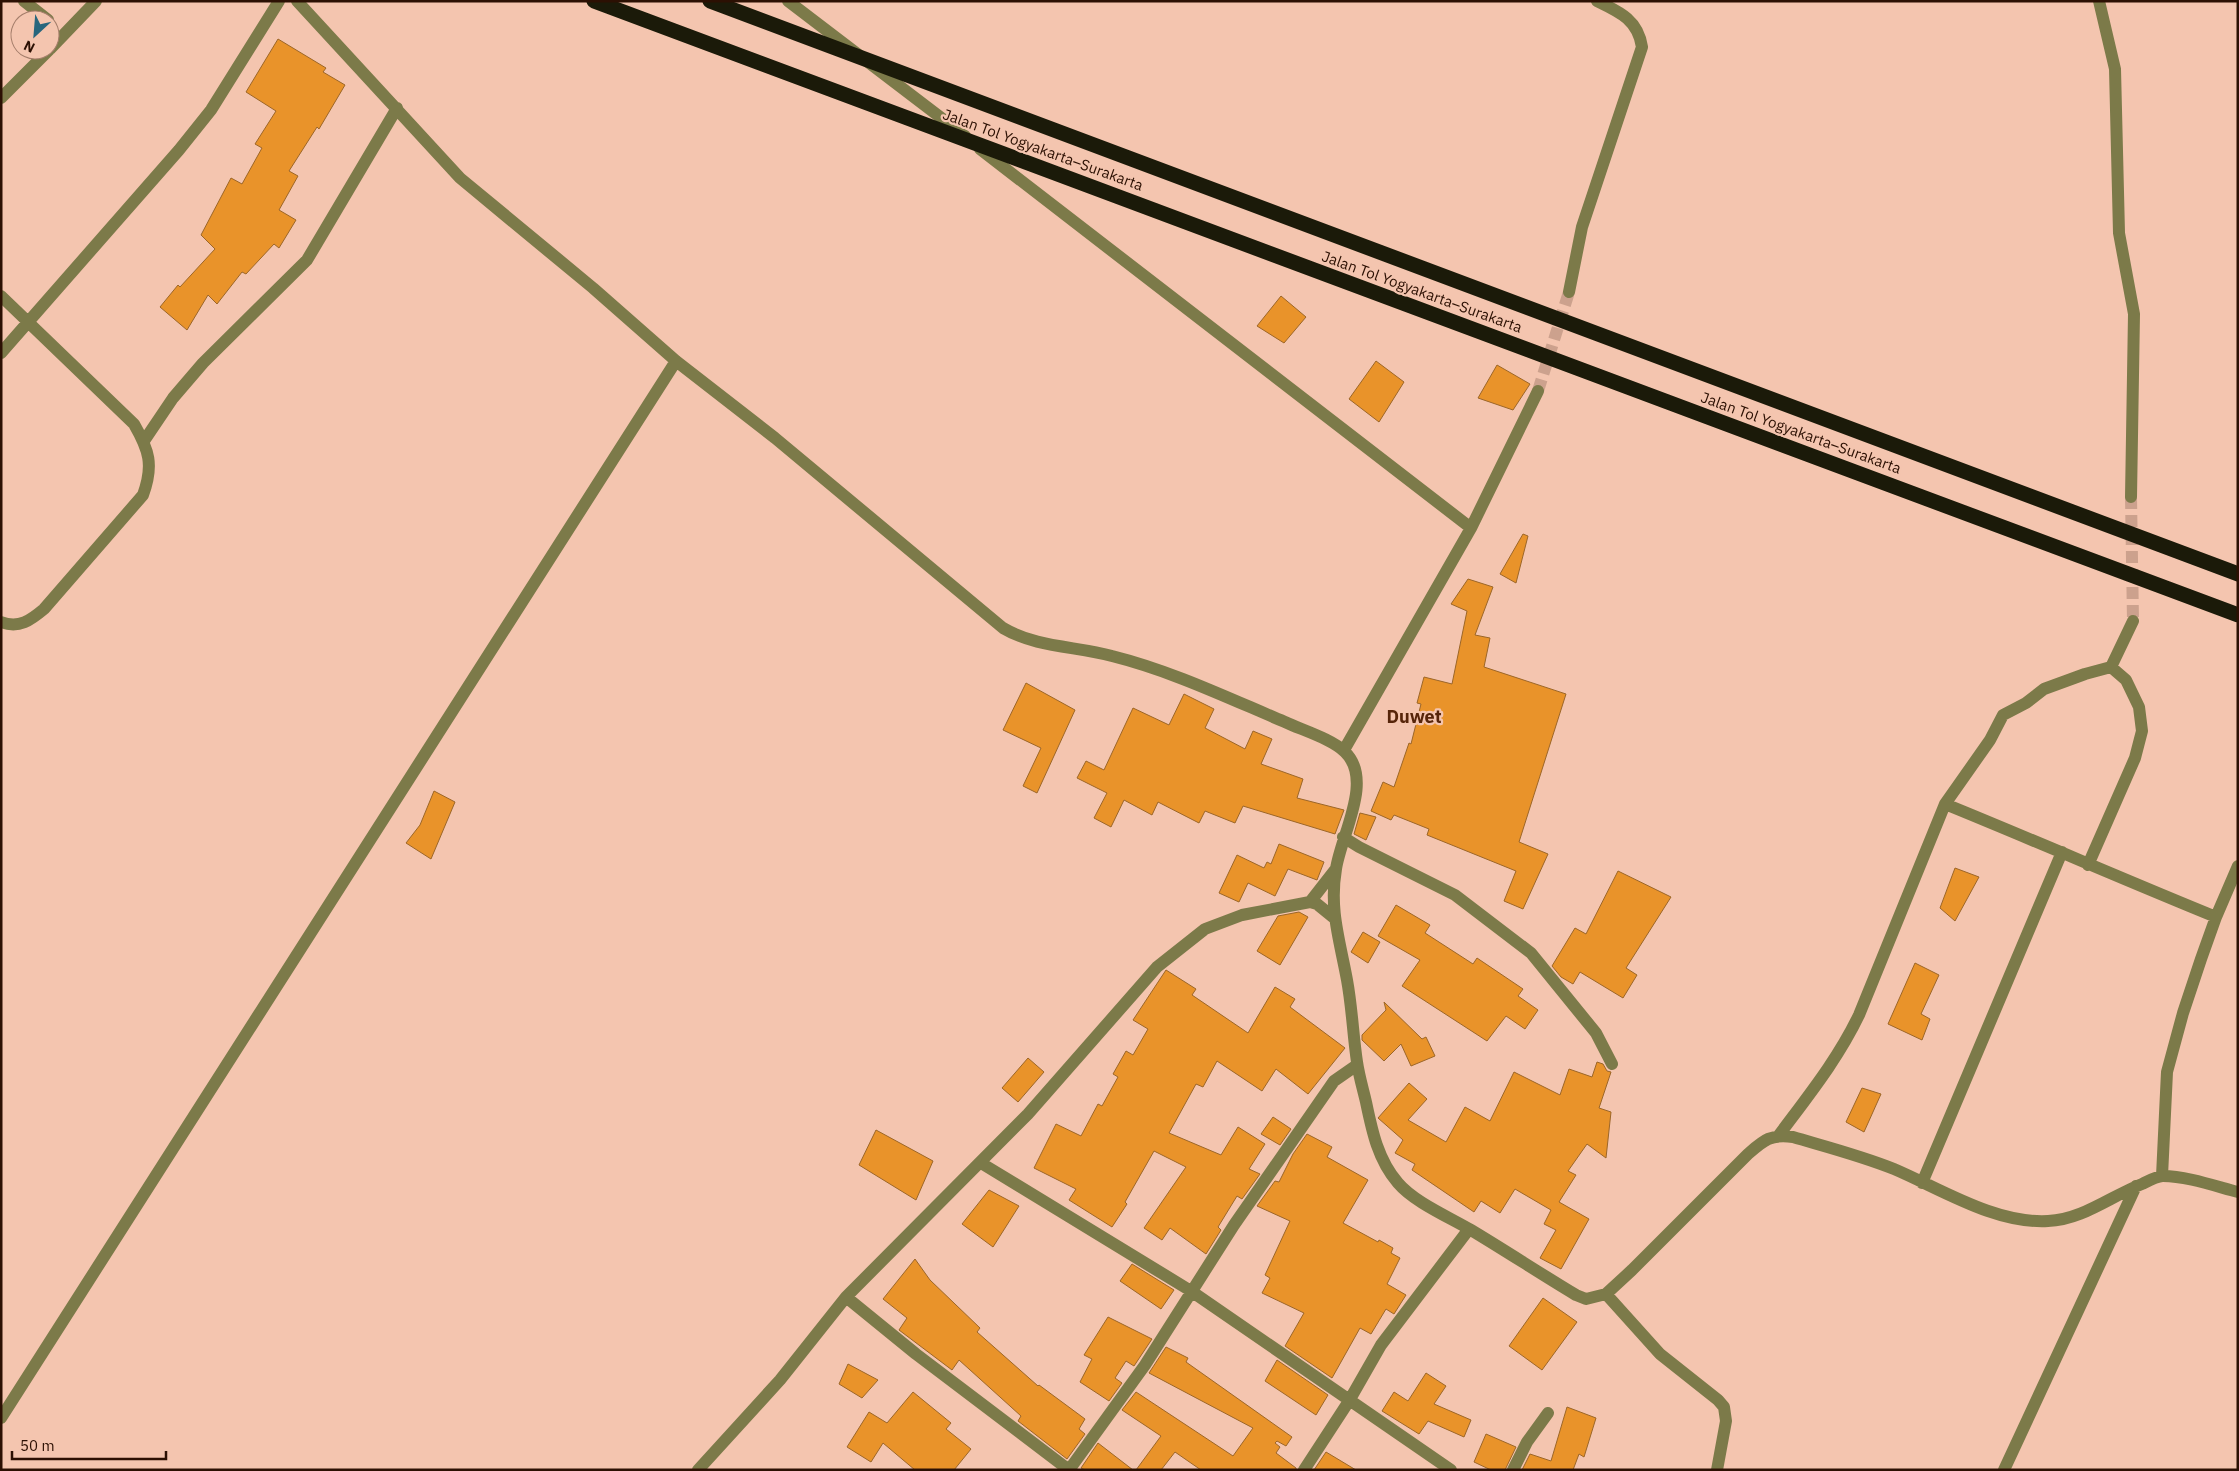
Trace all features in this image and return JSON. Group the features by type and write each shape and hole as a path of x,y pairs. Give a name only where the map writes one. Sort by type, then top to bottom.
{"highway":[{"name":"Jalan Tol Yogyakarta–Surakarta","path":"594,1 2238,615"},
{"name":"Jalan Tol Yogyakarta–Surakarta","path":"710,1 2238,574"}],"street":[{"path":"24,1 35,10"},
{"path":"60,39 96,1"},
{"path":"1,353 180,150 211,110 280,1"},
{"path":"297,1 460,178 600,294 676,361 775,438 1003,628 1013,634 1067,649 1111,655 1194,682 1314,734 1344,750 1354,762 1358,777 1354,809 1343,837 1336,868 1333,917 1347,979 1357,1066 1372,1131 1383,1163 1399,1185 1432,1208 1576,1295 1586,1298 1606,1294 1748,1154 1765,1139 1780,1135 1793,1136 1878,1163 1990,1212 2047,1222 2080,1215 2136,1186 2162,1176 2201,1182 2238,1192"},
{"path":"788,1 1471,528"},
{"path":"1569,292 1582,227 1642,47 1636,25 1625,16 1597,1"},
{"path":"2099,1 2115,69 2119,233 2134,314 2131,497"},
{"path":"60,30 65,34"},
{"path":"1,98 40,60"},
{"path":"144,441 173,398 203,362 307,260 397,108"},
{"path":"1,296 134,424 144,441 150,462 149,478 143,495 44,609 30,620 18,625 1,622"},
{"path":"1,1418 676,361"},
{"path":"1344,750 1471,528 1538,391"},
{"path":"1780,1135 1846,1041 1859,1016 1945,804 1990,740 2003,715 2026,703 2044,689 2111,667 2133,620"},
{"path":"2088,865 2135,758 2142,731 2140,707 2126,680 2111,667"},
{"path":"1945,804 2216,917"},
{"path":"1343,837 1359,848 1455,895 1531,953 1596,1033 1612,1064"},
{"path":"1922,1183 2062,852"},
{"path":"2162,1176 2167,1072 2183,1014 2216,917 2238,866"},
{"path":"1310,902 1336,868"},
{"path":"698,1470 780,1380 846,1297 1028,1114 1157,968 1205,929 1242,915 1310,902 1317,904 1333,917"},
{"path":"846,1297 916,1354 1069,1470 1145,1365 1191,1292 1334,1081 1357,1066"},
{"path":"981,1163 1191,1292 1450,1470"},
{"path":"2004,1470 2136,1186"},
{"path":"1304,1470 1349,1401 1381,1345 1469,1229"},
{"path":"1606,1294 1660,1354 1718,1400 1724,1407 1726,1421 1717,1470"},
{"path":"1513,1470 1526,1442 1548,1413"}],"building":[{"path":"278,39 326,68 323,72 345,85 319,129 317,127 289,171 298,176 279,210 296,220 279,248 274,244 246,274 242,272 217,304 208,295 187,330 160,307 178,285 180,287 215,249 201,235 231,178 242,184 262,148 255,144 276,111 246,92"},
{"path":"1281,296 1306,317 1284,343 1257,326"},
{"path":"1376,361 1404,382 1379,422 1349,399"},
{"path":"1497,365 1530,384 1513,410 1478,398"},
{"path":"1523,534 1528,536 1516,583 1500,574"},
{"path":"1468,579 1493,587 1475,635 1490,638 1484,667 1566,694 1519,842 1548,854 1523,909 1504,901 1516,871 1427,835 1429,829 1394,815 1391,820 1371,811 1383,782 1394,787 1409,743 1411,744 1421,704 1417,703 1424,677 1452,684 1467,611 1451,604"},
{"path":"1026,683 1075,710 1037,793 1023,786 1041,748 1003,730"},
{"path":"1184,694 1214,709 1205,728 1245,749 1253,731 1272,739 1261,764 1303,779 1297,798 1344,810 1335,834 1243,806 1235,823 1205,811 1199,823 1158,802 1152,815 1124,800 1111,827 1094,818 1107,793 1077,778 1086,761 1104,770 1133,708 1169,725"},
{"path":"434,791 455,802 431,859 406,843 420,825"},
{"path":"1360,813 1376,817 1366,840 1354,834"},
{"path":"1279,844 1324,862 1317,880 1288,869 1275,896 1248,883 1239,902 1219,893 1237,855 1264,868 1267,862 1271,864"},
{"path":"1955,868 1979,877 1955,921 1940,908"},
{"path":"1618,871 1671,897 1626,968 1637,975 1623,998 1580,972 1573,984 1561,977 1552,966 1575,928 1586,934"},
{"path":"1396,905 1430,925 1425,933 1473,964 1477,958 1523,989 1518,996 1538,1010 1525,1029 1506,1016 1487,1041 1402,986 1420,960 1378,936"},
{"path":"1299,912 1308,917 1280,965 1257,951 1278,916"},
{"path":"1363,932 1380,942 1368,963 1351,952"},
{"path":"1915,963 1939,975 1921,1014 1930,1019 1922,1040 1888,1024"},
{"path":"1166,970 1196,989 1192,995 1248,1033 1275,987 1295,999 1290,1007 1345,1048 1308,1094 1276,1069 1262,1091 1217,1061 1203,1087 1196,1084 1169,1133 1221,1155 1238,1127 1265,1144 1249,1169 1260,1174 1242,1199 1237,1196 1218,1227 1221,1230 1206,1254 1170,1228 1162,1240 1144,1228 1186,1167 1154,1151 1125,1202 1127,1204 1112,1227 1069,1200 1076,1189 1034,1168 1056,1124 1081,1136 1098,1104 1102,1106 1118,1077 1113,1074 1126,1051 1133,1055 1148,1029 1133,1020"},
{"path":"1384,1002 1422,1039 1426,1037 1435,1056 1411,1066 1401,1044 1384,1061 1362,1040 1362,1035 1386,1010"},
{"path":"1028,1058 1044,1072 1018,1102 1002,1088"},
{"path":"1597,1062 1603,1064 1607,1071 1611,1072 1599,1108 1611,1112 1606,1158 1587,1144 1568,1171 1576,1175 1559,1202 1589,1219 1561,1269 1540,1258 1556,1230 1544,1224 1551,1210 1515,1189 1500,1213 1481,1201 1474,1212 1412,1170 1415,1164 1395,1153 1403,1140 1378,1118 1409,1083 1427,1099 1408,1120 1446,1142 1465,1107 1490,1121 1514,1072 1560,1095 1569,1069 1592,1077"},
{"path":"1862,1088 1881,1094 1864,1132 1846,1122"},
{"path":"1273,1117 1291,1129 1280,1145 1261,1134"},
{"path":"876,1130 933,1161 916,1200 859,1165"},
{"path":"1307,1134 1332,1147 1327,1157 1368,1180 1343,1223 1393,1248 1391,1253 1400,1258 1387,1284 1406,1295 1394,1314 1386,1309 1371,1334 1360,1328 1332,1378 1285,1346 1304,1313 1262,1293 1270,1278 1265,1275 1290,1221 1257,1206 1275,1181 1279,1182 1293,1154"},
{"path":"989,1190 1019,1206 993,1247 962,1224"},
{"path":"915,1259 930,1280 980,1328 977,1332 1038,1386 1085,1419 1079,1429 1085,1434 1067,1459 1018,1421 1021,1416 959,1360 952,1370 899,1330 907,1318 883,1299"},
{"path":"1132,1264 1174,1290 1161,1309 1120,1281"},
{"path":"1543,1298 1577,1322 1542,1370 1509,1346"},
{"path":"1108,1317 1152,1339 1134,1366 1126,1361 1115,1378 1122,1383 1109,1401 1080,1382 1092,1359 1084,1355"},
{"path":"1166,1347 1188,1358 1186,1362 1292,1437 1286,1446 1277,1441 1275,1443 1280,1447 1276,1453 1296,1468 1296,1470 1201,1470 1175,1452 1161,1470 1136,1470 1161,1436 1122,1410 1136,1392 1233,1456 1253,1428 1149,1373"},
{"path":"1277,1360 1328,1395 1316,1415 1265,1381"},
{"path":"848,1364 878,1380 862,1398 839,1384"},
{"path":"1426,1373 1446,1386 1434,1404 1471,1420 1464,1437 1428,1421 1419,1434 1382,1411 1394,1392 1408,1401"},
{"path":"913,1392 951,1423 946,1429 971,1449 954,1470 915,1470 883,1443 871,1462 847,1447 869,1412 887,1423"},
{"path":"1567,1407 1596,1418 1584,1457 1579,1454 1573,1470 1522,1470 1530,1454 1551,1461"},
{"path":"1486,1434 1516,1447 1505,1470 1491,1470 1474,1462"},
{"path":"1098,1443 1133,1470 1085,1470 1081,1468"},
{"path":"1326,1452 1356,1470 1314,1470"}],"tunnel":[{"path":"1538,391 1569,292"},
{"path":"2131,497 2133,621"}],"district":[{"name":"Duwet","path":"1414,717"}]}
